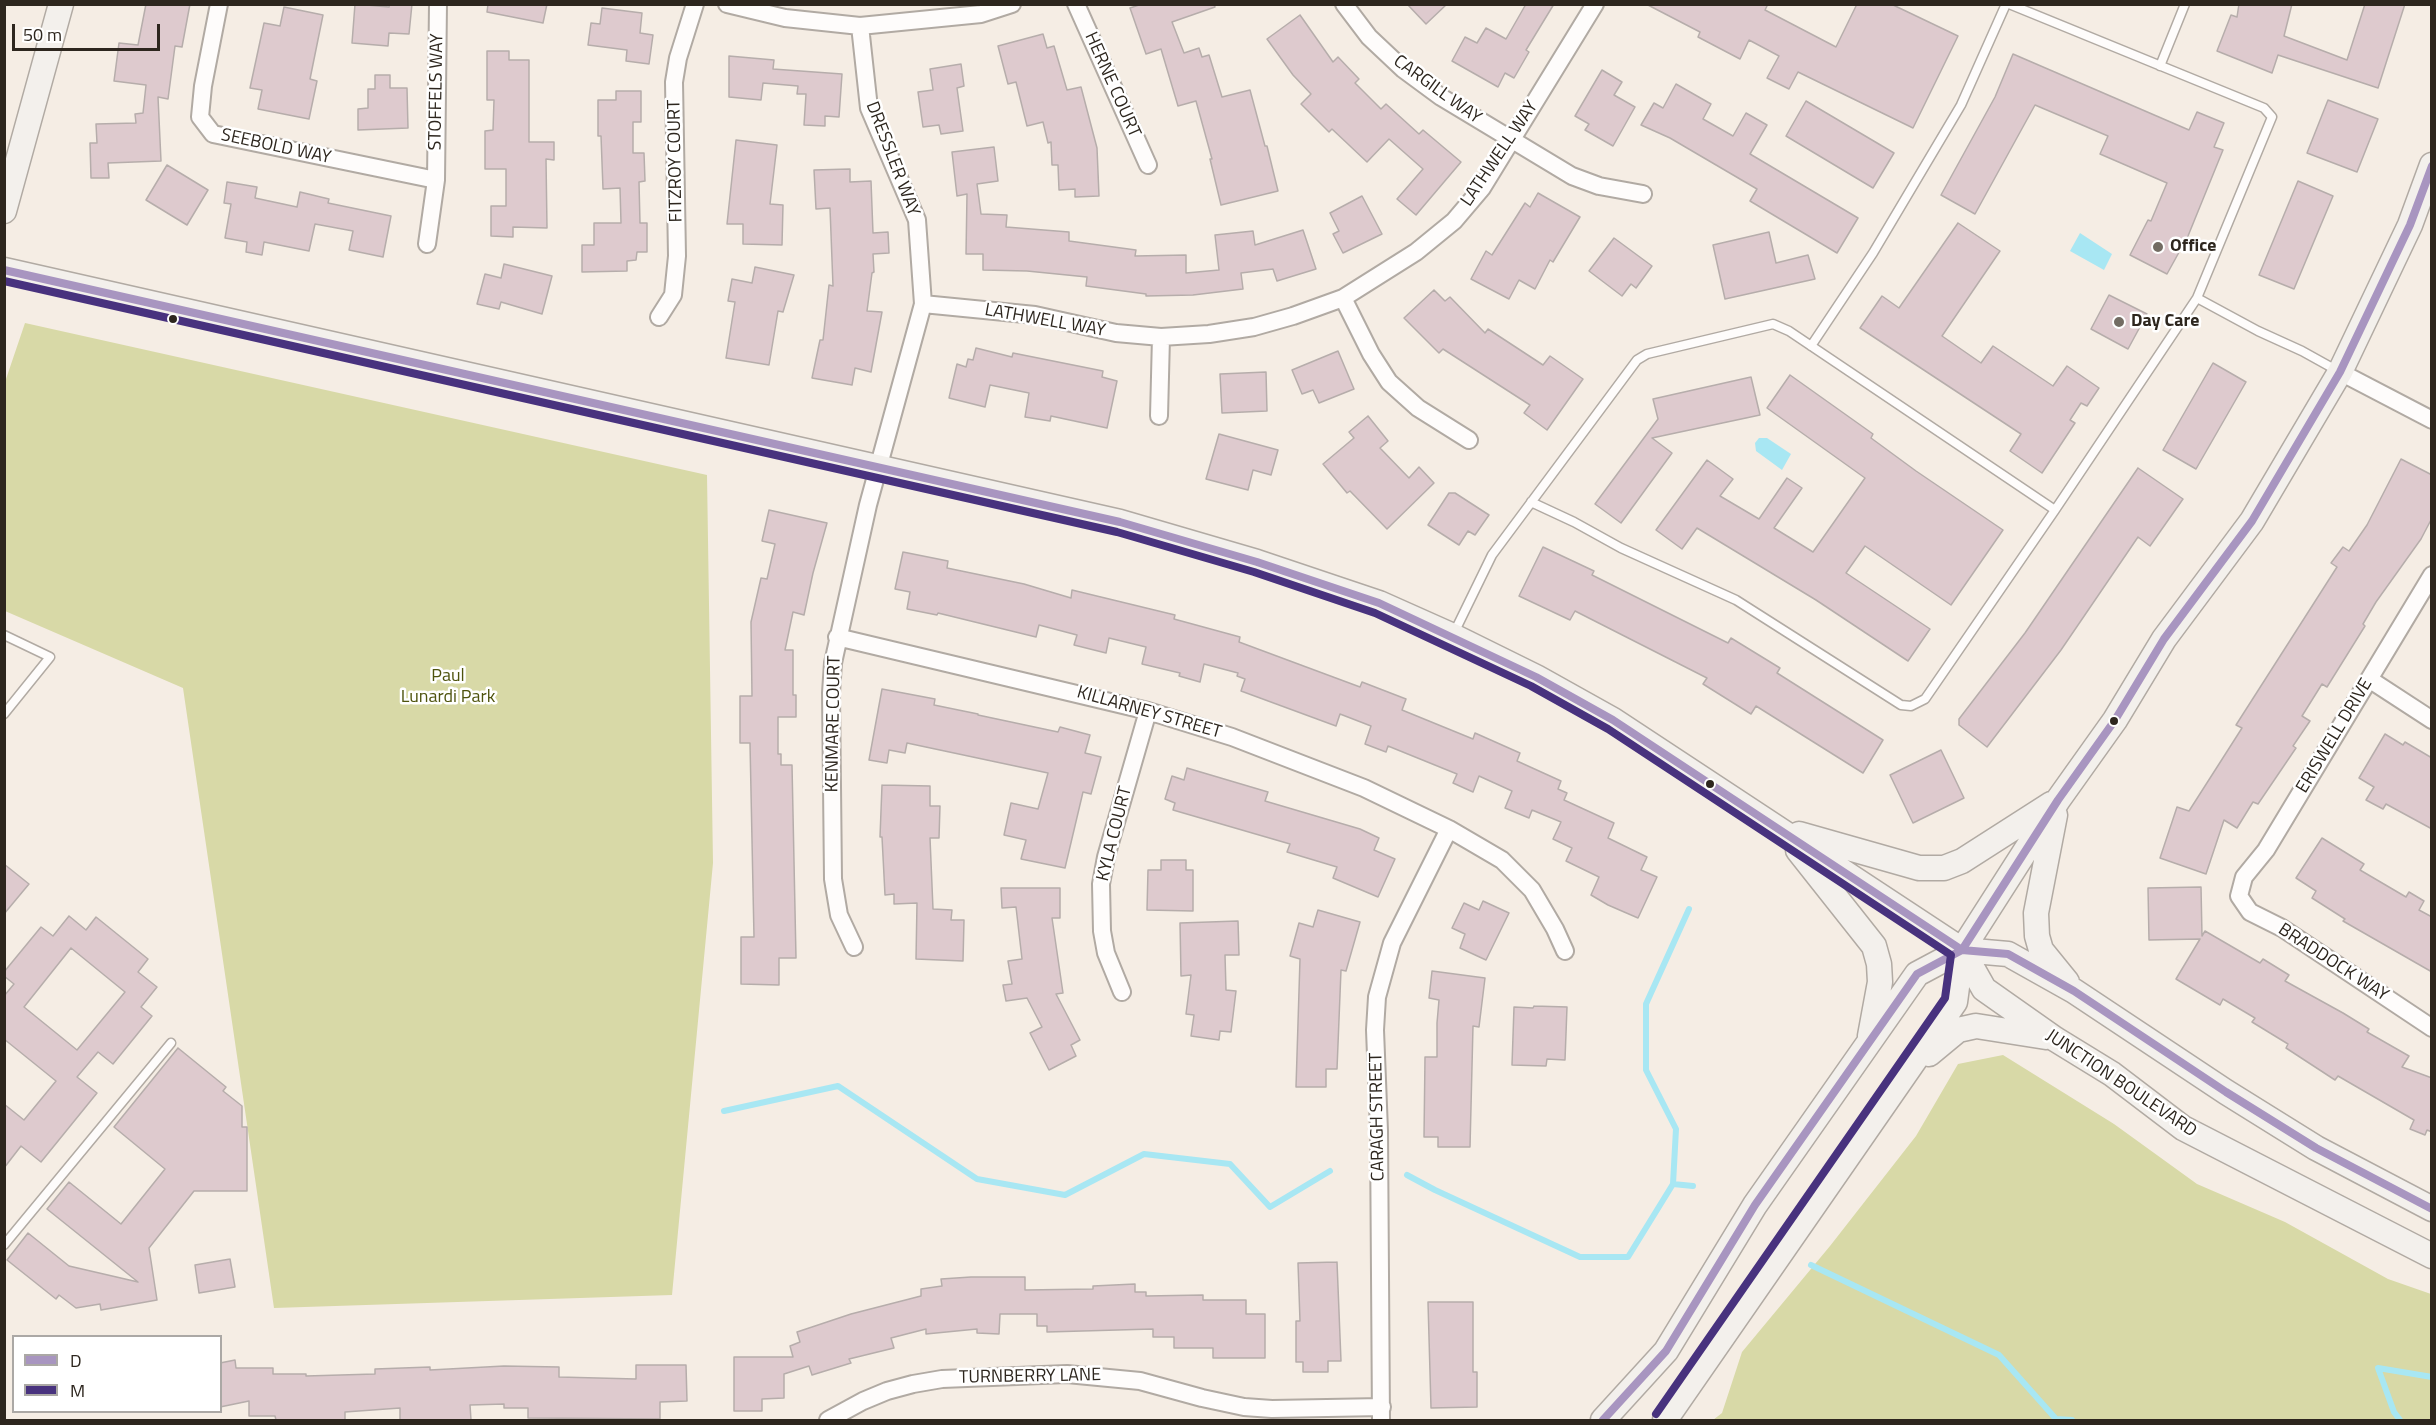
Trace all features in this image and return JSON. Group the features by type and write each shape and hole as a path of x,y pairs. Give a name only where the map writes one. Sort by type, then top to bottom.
{"main road":[{"path":"4,211 61,4"},
{"path":"1665,1420 1955,1002 1962,950 2058,800 2115,720 2164,639 2252,521 2340,372 2410,225 2432,165"},
{"name":"JUNCTION BOULEVARD","path":"4,270 1120,522 1257,562 1379,603 1536,677 1613,720 1782,829 1962,950 1984,989 2055,1039 2112,1074 2183,1128 2432,1256"},
{"path":"1782,829 1919,868 1944,868 1962,861 2058,800"},
{"path":"2058,800 2036,913 2037,936 2041,950 2074,991"},
{"path":"1782,829 1874,946 1879,964 1880,982 1869,1045"},
{"path":"1603,1420 1666,1351 1755,1205 1917,974 1962,950"},
{"name":"JUNCTION BOULEVARD","path":"1962,950 2008,954 2074,991 2226,1092 2316,1148 2432,1209"},
{"path":"1907,1073 1958,1030 1976,1026 1991,1026 2055,1039"}],"street":[{"name":"SEEBOLD WAY","path":"219,4 203,86 200,117 213,134 436,180"},
{"name":"STOFFELS WAY","path":"427,244 436,180 438,4"},
{"name":"FITZROY COURT","path":"659,317 673,295 677,256 675,82 678,58 695,4"},
{"path":"728,4 785,18 860,26 981,14 1012,4"},
{"name":"HERNE COURT","path":"1076,4 1148,165"},
{"name":"CARGILL WAY","path":"1344,4 1369,37 1403,69 1441,97 1572,176 1599,186 1643,194"},
{"name":"LATHWELL WAY","path":"923,304 1035,315 1116,333 1161,337 1209,334 1254,327 1343,298 1416,252 1454,221 1482,188 1595,4"},
{"name":"DRESSLER WAY","path":"860,26 869,108 917,220 923,304 879,467"},
{"path":"1343,298 1371,354 1389,382 1418,408 1469,440"},
{"path":"1159,416 1161,337"},
{"path":"2340,372 2432,420"},
{"name":"KENMARE COURT","path":"854,947 839,915 833,879 831,693 837,637 879,467"},
{"name":"ERISWELL DRIVE","path":"2239,896 2244,877 2266,850 2432,575"},
{"name":"KILLARNEY STREET","path":"837,637 1149,711 1232,737 1365,788 1481,846 1518,875 1544,908 1565,951"},
{"path":"2369,679 2432,720"},
{"name":"KYLA COURT","path":"1122,992 1106,953 1100,910 1101,884 1106,857 1149,711"},
{"name":"CARAGH STREET","path":"1382,1414 1377,997 1392,943 1449,829"},
{"name":"BRADDOCK WAY","path":"2239,896 2250,912 2282,928 2432,1028"},
{"name":"TURNBERRY LANE","path":"828,1420 863,1401 887,1391 914,1384 942,1379 1067,1374 1140,1381 1244,1407 1382,1414"}],"lane":[{"path":"1531,502 1574,522 1621,549 1736,600 1901,705 1911,706 1925,699 2197,298 2272,117 2264,108 2007,4 1961,105 1873,253 1811,346"},
{"path":"2160,66 2185,4"},
{"path":"2197,298 2340,372"},
{"path":"1453,636 1492,555 1637,360 1647,354 1773,324 1789,331 2055,510"},
{"path":"4,635 50,657 4,714"},
{"path":"4,1245 171,1043"}],"green space":[{"name":"Paul Lunardi Park","path":"25,323 707,475 713,863 672,1295 274,1308 183,688 5,611 5,382"},
{"path":"2003,1055 2114,1124 2197,1184 2285,1222 2388,1279 2431,1294 2431,1420 1713,1420 1722,1413 1742,1352 1830,1246 1916,1136 1958,1064"}],"water":[{"path":"2080,233 2112,254 2104,270 2070,251"},
{"path":"1759,438 1767,438 1791,454 1782,470 1756,451 1755,443"}],"building":[{"path":"146,4 190,4 182,47 175,46 168,99 158,97 161,161 108,163 109,178 91,178 90,143 97,143 96,124 136,123 135,114 143,113 146,85 114,81 119,43 138,45"},
{"path":"355,4 389,7 390,4 412,4 409,34 389,33 388,46 352,43"},
{"path":"488,4 547,4 543,23 487,12"},
{"path":"1142,4 1214,4 1215,7 1172,22 1184,53 1199,48 1202,57 1209,55 1222,97 1250,90 1278,191 1221,205 1210,159 1212,159 1196,101 1178,106 1161,49 1146,54 1130,8"},
{"path":"1407,4 1447,4 1426,24"},
{"path":"1526,4 1554,4 1526,50 1529,52 1514,78 1505,73 1498,87 1452,61 1465,37 1477,43 1486,28 1506,39"},
{"path":"1646,4 1768,4 1765,10 1836,47 1857,4 1891,4 1958,36 1913,128 1798,72 1789,89 1767,78 1779,56 1749,40 1740,59 1698,37 1700,32"},
{"path":"2239,4 2292,4 2284,36 2347,60 2365,4 2405,4 2378,88 2278,55 2272,73 2217,51 2231,15 2237,17"},
{"path":"284,7 323,15 310,79 317,81 309,119 258,109 262,90 250,88 264,23 280,26"},
{"path":"602,8 642,13 640,33 653,35 649,64 626,61 627,50 588,45 591,23 600,24"},
{"path":"1300,15 1333,62 1338,57 1359,79 1355,83 1381,109 1386,104 1419,134 1423,130 1461,162 1416,215 1397,199 1423,169 1389,139 1367,162 1332,129 1329,132 1301,104 1311,94 1293,75 1267,39"},
{"path":"1043,34 1047,48 1054,46 1067,90 1081,87 1097,148 1099,196 1075,197 1075,189 1059,190 1058,165 1052,165 1051,142 1048,143 1043,122 1027,126 1016,82 1008,84 998,46"},
{"path":"487,51 509,51 509,60 529,60 529,142 554,142 554,160 546,159 547,228 513,227 513,237 491,236 491,206 506,206 506,169 485,169 485,131 493,130 494,100 487,100"},
{"path":"2013,54 2189,130 2197,112 2224,123 2214,147 2223,150 2188,236 2167,274 2130,255 2148,220 2151,221 2167,183 2100,154 2108,136 2035,105 1975,214 1941,195 1995,97"},
{"path":"729,56 774,60 773,69 842,74 839,117 825,116 825,126 804,125 806,94 797,94 798,86 763,83 761,100 729,97"},
{"path":"961,64 964,86 957,88 963,131 941,134 939,125 923,127 918,92 933,90 930,69"},
{"path":"1602,70 1622,82 1614,95 1635,107 1613,146 1585,130 1589,124 1575,116"},
{"path":"375,75 390,75 390,88 407,88 408,128 358,130 358,109 368,108 368,89 375,89"},
{"path":"1676,84 1711,104 1703,119 1733,136 1746,113 1767,125 1750,154 1858,218 1837,253 1750,201 1757,189 1670,138 1641,125 1654,103 1663,108"},
{"path":"616,91 641,91 641,122 633,122 633,153 644,153 645,181 639,182 640,223 647,223 647,252 637,252 636,260 627,261 627,271 582,272 582,245 594,245 594,223 621,223 620,188 603,189 601,136 598,136 598,100 616,100"},
{"path":"2328,100 2378,119 2357,172 2307,153"},
{"path":"1806,101 1894,153 1873,188 1786,136"},
{"path":"736,140 777,145 770,204 783,205 782,245 743,244 743,224 727,224"},
{"path":"994,147 998,181 977,184 981,214 1007,215 1006,227 1069,232 1069,241 1136,250 1135,256 1186,255 1186,273 1219,270 1215,235 1253,231 1255,245 1303,230 1316,269 1277,281 1273,269 1241,273 1243,289 1193,295 1146,296 1146,294 1086,286 1087,277 1027,271 983,270 983,254 966,254 967,194 957,196 952,152"},
{"path":"167,165 208,190 187,225 146,200"},
{"path":"850,169 850,182 871,181 873,233 888,232 889,253 873,254 874,272 867,311 882,312 871,372 855,368 852,385 812,378 820,340 823,340 829,285 833,286 830,208 816,209 814,170"},
{"path":"2298,181 2333,196 2294,289 2259,275"},
{"path":"227,182 257,187 255,198 297,207 300,192 329,199 328,203 391,216 383,257 349,250 353,231 315,224 309,251 264,242 262,255 246,252 247,242 225,238 231,204 224,203"},
{"path":"1538,193 1580,217 1553,262 1550,260 1535,289 1519,280 1509,299 1471,279 1486,251 1492,255 1525,203 1530,207"},
{"path":"1362,196 1382,234 1343,253 1333,234 1339,231 1330,213"},
{"path":"1958,223 2000,251 1942,336 1981,363 1993,346 2053,386 2067,366 2099,388 2087,406 2081,403 2070,420 2075,423 2042,473 2010,451 2021,434 1860,328 1882,296 1899,308"},
{"path":"1769,232 1776,263 1808,255 1815,279 1725,299 1713,245"},
{"path":"1614,238 1652,266 1636,288 1631,284 1622,296 1589,271"},
{"path":"504,264 552,276 542,314 501,302 499,309 477,304 485,274 501,278"},
{"path":"755,267 794,275 783,312 778,311 769,365 726,358 735,302 728,301 732,279 752,283"},
{"path":"1434,290 1445,301 1450,297 1485,333 1488,329 1543,365 1550,356 1583,379 1547,430 1524,413 1530,405 1443,349 1439,353 1404,318"},
{"name":"Day Care","path":"2109,295 2147,314 2128,349 2091,329"},
{"path":"976,348 1012,357 1013,353 1103,371 1102,377 1117,381 1107,428 1051,416 1050,421 1025,417 1029,393 990,385 985,407 949,398 957,364 966,367 968,359 973,360"},
{"path":"1338,351 1354,389 1319,403 1313,390 1302,394 1292,370"},
{"path":"2213,363 2246,382 2196,469 2163,450"},
{"path":"1266,372 1267,411 1222,413 1220,374"},
{"path":"1790,375 1873,434 1871,438 1916,471 2003,530 1951,605 1865,546 1846,573 1930,629 1908,661 1816,600 1697,528 1682,549 1656,530 1707,460 1733,479 1720,496 1759,519 1787,478 1802,488 1774,528 1813,552 1865,478 1767,408"},
{"path":"1751,377 1760,415 1652,438 1672,453 1621,523 1595,504 1658,419 1653,399"},
{"path":"1368,416 1388,441 1380,448 1409,478 1419,467 1434,483 1387,529 1350,491 1347,493 1323,464 1354,438 1349,432"},
{"path":"1219,434 1278,450 1271,475 1253,470 1248,490 1206,479"},
{"path":"2401,459 2432,475 2432,518 2421,539 2376,602 2363,624 2365,626 2327,687 2322,684 2302,716 2310,721 2293,746 2296,748 2258,804 2253,802 2237,828 2224,820 2206,874 2160,858 2177,807 2189,811 2242,728 2236,725 2337,567 2331,563 2343,547 2349,551 2367,525"},
{"path":"2138,468 2183,499 2150,546 2138,537 2061,650 1987,747 1959,725 1959,719 2025,633"},
{"path":"1449,493 1455,493 1489,515 1475,535 1468,531 1459,545 1428,525"},
{"path":"769,510 827,523 804,615 793,612 785,650 793,650 793,695 796,695 796,717 778,717 778,754 781,754 781,765 792,765 796,958 779,958 779,985 741,984 741,937 754,937 750,743 740,743 740,696 752,696 751,622 761,578 767,579 775,544 762,541"},
{"path":"1543,547 1594,571 1592,575 1728,643 1731,638 1780,668 1777,673 1883,740 1863,773 1756,706 1751,714 1703,684 1707,678 1575,611 1570,620 1519,596"},
{"path":"903,552 948,561 947,568 1024,584 1071,598 1072,590 1175,615 1174,619 1240,637 1239,642 1360,687 1362,682 1406,699 1402,710 1473,739 1475,733 1520,753 1517,761 1561,781 1558,789 1567,793 1564,800 1614,823 1608,838 1647,857 1641,870 1657,877 1638,918 1591,895 1599,877 1566,861 1572,848 1553,839 1561,822 1532,810 1529,818 1505,808 1512,791 1479,776 1473,792 1453,783 1457,774 1388,746 1386,752 1365,744 1371,726 1340,714 1336,726 1241,691 1245,679 1237,676 1238,673 1204,664 1200,682 1179,676 1180,673 1142,664 1146,647 1109,638 1106,653 1074,645 1077,635 1039,625 1036,637 938,613 937,615 907,609 910,592 895,589"},
{"path":"882,689 935,699 934,705 978,715 1058,732 1060,727 1090,735 1085,753 1101,757 1091,794 1083,792 1065,868 1021,859 1026,840 1004,835 1011,803 1038,809 1048,773 907,743 905,753 889,750 887,763 869,760"},
{"path":"2385,734 2403,745 2405,742 2432,758 2432,829 2386,804 2383,809 2366,800 2374,787 2359,778"},
{"path":"1941,750 1964,798 1913,823 1890,775"},
{"path":"1187,768 1268,792 1265,801 1360,829 1379,838 1374,850 1395,859 1378,897 1333,878 1337,867 1287,852 1290,844 1173,810 1175,803 1165,799 1172,776 1184,780"},
{"path":"882,785 930,786 930,806 940,806 939,838 930,838 933,909 952,910 951,920 964,920 963,961 916,959 917,903 894,904 894,894 885,895 882,837 880,837"},
{"path":"2322,838 2364,864 2360,870 2406,897 2409,892 2424,901 2419,910 2432,917 2432,972 2343,921 2345,919 2312,898 2316,891 2296,878"},
{"path":"1161,860 1186,860 1186,870 1193,870 1193,911 1147,910 1148,870 1161,870"},
{"path":"4,864 29,884 4,914"},
{"path":"2201,887 2202,936 2205,931 2260,963 2263,959 2289,975 2285,981 2343,1013 2369,1029 2367,1032 2409,1056 2402,1067 2432,1078 2432,1132 2427,1130 2425,1135 2410,1129 2414,1120 2338,1076 2335,1080 2286,1048 2288,1044 2252,1022 2255,1018 2223,999 2220,1005 2176,979 2200,939 2149,940 2148,888"},
{"path":"1001,888 1060,888 1060,918 1052,918 1063,993 1056,994 1080,1040 1071,1045 1076,1056 1049,1070 1030,1033 1042,1027 1027,998 1006,1001 1003,985 1012,984 1008,961 1022,959 1016,907 1002,908"},
{"path":"1483,901 1509,913 1486,960 1460,948 1465,934 1452,928 1464,903 1479,910"},
{"path":"1318,910 1360,922 1346,971 1341,970 1337,1069 1326,1069 1326,1087 1296,1087 1300,959 1290,956 1299,923 1313,927"},
{"path":"69,916 86,930 96,917 148,959 138,972 157,987 141,1007 152,1016 113,1064 98,1052 77,1077 97,1093 41,1162 21,1146 4,1168 4,1104 24,1120 56,1081 4,1039 4,996 14,984 4,976 4,972 41,927 53,936","holes":["71,948 125,992 77,1050 24,1007"]},
{"path":"1238,921 1239,955 1225,955 1226,990 1236,991 1231,1032 1220,1031 1219,1040 1191,1036 1194,1015 1186,1014 1191,975 1181,976 1180,923"},
{"path":"1432,971 1485,978 1479,1027 1473,1026 1470,1147 1438,1147 1438,1137 1424,1137 1425,1057 1437,1057 1439,1000 1429,998"},
{"path":"1534,1006 1567,1007 1565,1060 1547,1059 1546,1066 1512,1065 1514,1007 1533,1008"},
{"path":"178,1048 226,1087 223,1091 242,1106 242,1127 247,1127 247,1191 194,1191 149,1248 157,1300 101,1310 100,1304 76,1308 59,1295 56,1299 7,1260 28,1233 69,1266 138,1282 47,1209 69,1182 121,1224 165,1169 114,1127"},
{"path":"230,1259 235,1287 199,1293 195,1265"},
{"path":"1337,1262 1341,1361 1328,1361 1328,1372 1303,1372 1303,1362 1296,1362 1296,1321 1300,1321 1298,1263"},
{"path":"1025,1277 1025,1290 1093,1289 1093,1286 1135,1284 1135,1292 1146,1292 1146,1296 1203,1295 1203,1300 1246,1300 1246,1314 1265,1314 1265,1358 1213,1358 1213,1348 1174,1348 1174,1337 1153,1337 1153,1329 1047,1332 1047,1326 1037,1326 1037,1314 1000,1314 999,1334 977,1333 977,1329 926,1334 926,1329 891,1338 894,1348 849,1359 851,1363 812,1375 809,1366 784,1374 784,1398 762,1399 762,1411 734,1411 734,1357 793,1357 790,1346 800,1342 797,1332 851,1314 921,1296 921,1289 942,1286 941,1279"},
{"path":"1428,1302 1473,1302 1473,1372 1477,1372 1477,1407 1431,1408"},
{"path":"235,1360 236,1368 273,1368 273,1374 306,1374 306,1376 375,1374 375,1369 430,1367 430,1370 504,1366 559,1367 559,1377 636,1379 636,1365 686,1365 687,1401 660,1402 660,1419 528,1418 528,1408 504,1408 504,1404 470,1405 471,1420 400,1420 400,1408 345,1412 345,1420 276,1420 275,1416 249,1416 249,1401 222,1407 222,1363"}],"waterway":[{"path":"1673,1184 1676,1129 1646,1070 1646,1004 1689,909"},
{"path":"724,1111 838,1086 977,1179 1065,1195 1144,1154 1230,1164 1270,1207 1330,1171"},
{"path":"1407,1175 1580,1257 1628,1257 1673,1184 1693,1186"},
{"path":"1811,1265 1999,1355 2056,1419 2072,1420"},
{"path":"2400,1420 2394,1412 2378,1368 2432,1377"}],"transit line":[{"name":"D","path":"1603,1420 1666,1351 1755,1205 1917,974 1962,950 2058,800 2115,720 2164,639 2252,521 2340,372 2410,225 2432,166"},
{"name":"D","path":"4,270 1120,522 1257,562 1379,603 1536,677 1613,720 1962,950 2008,954 2074,991 2226,1092 2316,1148 2432,1209"},
{"name":"M","path":"4,281 1117,532 1254,572 1375,613 1531,686 1608,729 1951,955 1945,998 1656,1414"}],"place":[{"name":"Office","path":"2158,247"},
{"name":"Day Care","path":"2119,322"}]}
